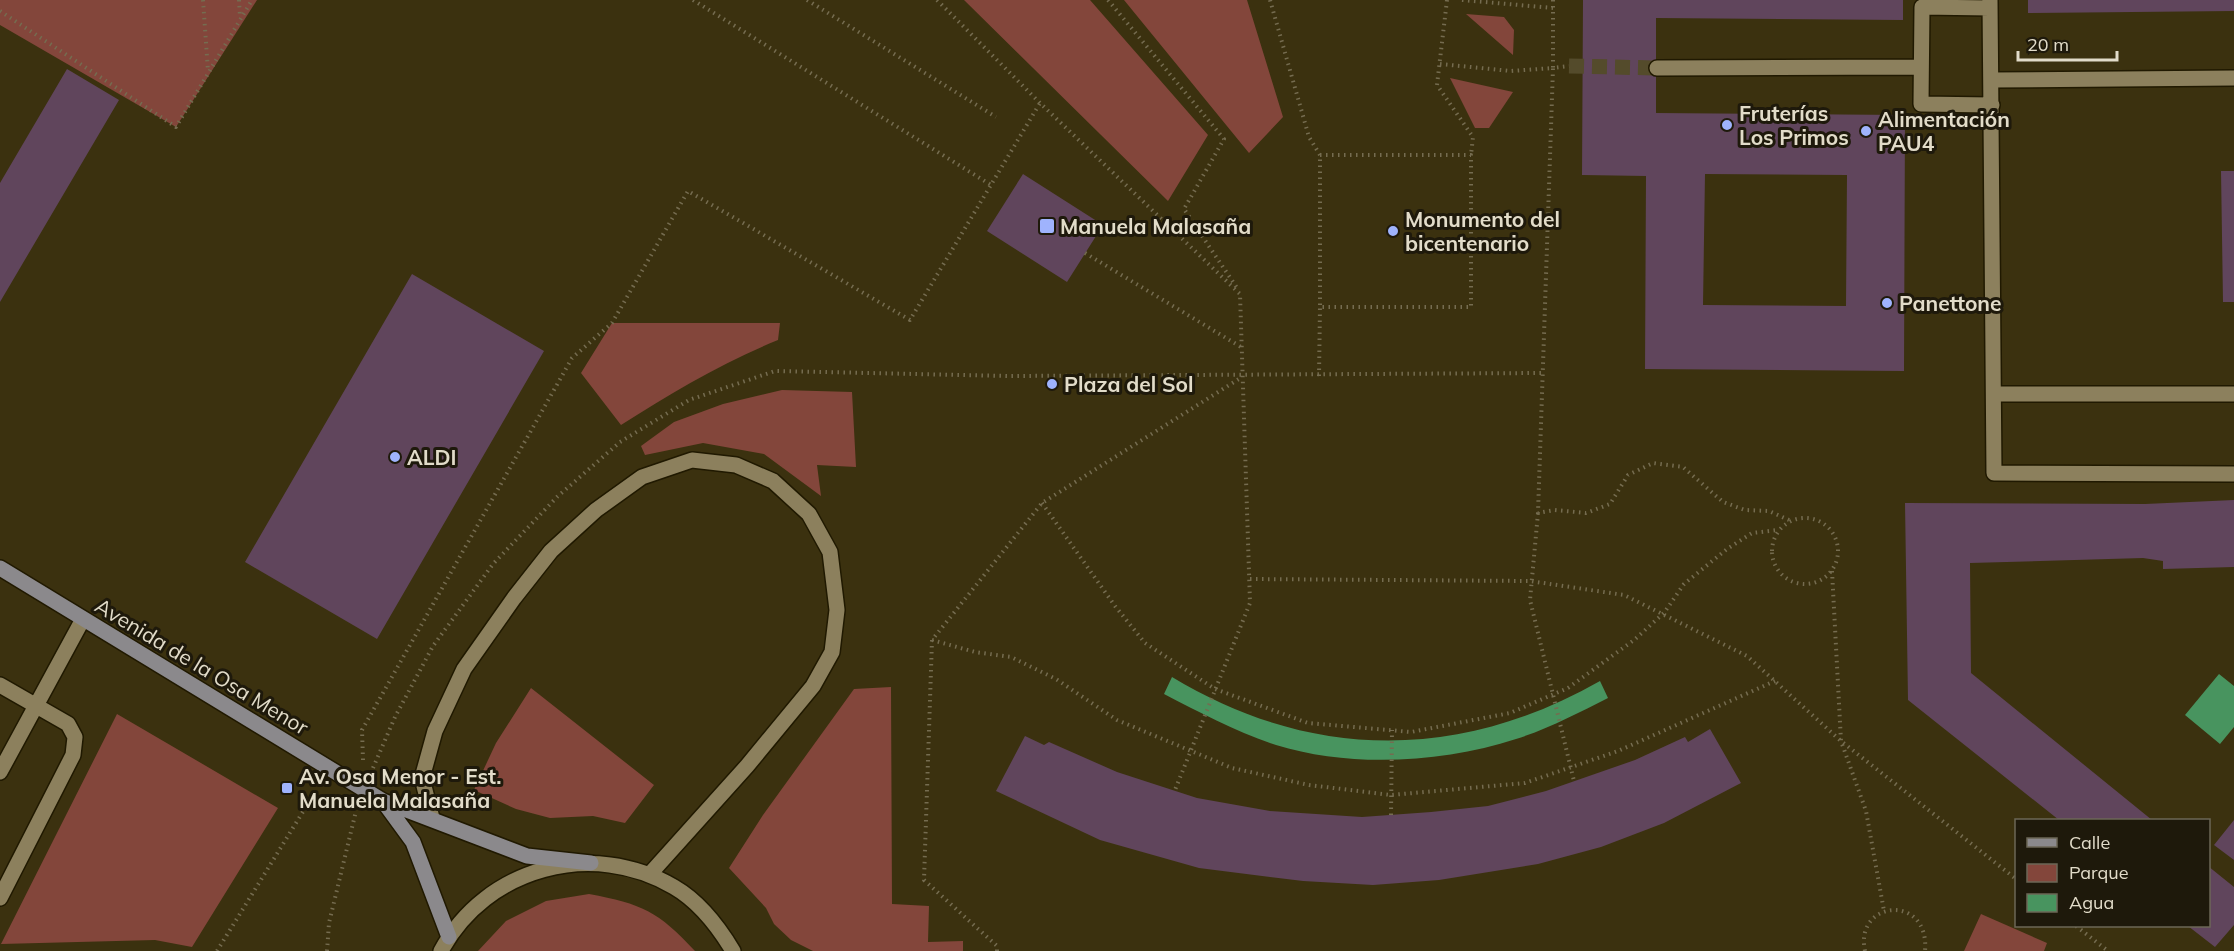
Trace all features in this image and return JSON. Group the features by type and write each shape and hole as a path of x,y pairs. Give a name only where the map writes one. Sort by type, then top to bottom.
{"street":[{"path":"1992,105 1921,104 1922,7 1990,4 1992,80 1994,473 2234,474"},
{"path":"1657,68 1921,67"},
{"path":"1992,80 2234,78"},
{"path":"1994,394 2234,394"},
{"path":"432,818 422,778 435,731 464,669 514,598 551,551 596,510 642,477 692,460 736,465 773,481 780,487 809,514 830,552 837,610 832,652 813,686 791,713 747,766 649,875"},
{"name":"Avenida de la Osa Menor","path":"0,568 382,801"},
{"path":"0,772 83,619"},
{"path":"0,685 36,703 68,724 75,737 73,755 0,898"},
{"path":"382,801 528,856 620,866 649,875 676,888 699,907 720,929 733,951"},
{"path":"382,801 412,842 436,899 448,937"},
{"path":"441,951 448,937 476,905 510,881 549,867 591,862"}],"path":[{"path":"203,0 208,72"},
{"path":"239,0 240,20"},
{"path":"0,11 176,127 252,0"},
{"path":"693,0 991,185"},
{"path":"807,0 996,117"},
{"path":"937,0 1040,103 1240,294"},
{"path":"1108,0 1224,139 1184,209 1240,294 1250,603 1175,790"},
{"path":"1270,0 1309,137 1320,155 1319,376"},
{"path":"1320,307 1471,307 1473,137 1437,85 1447,0"},
{"path":"1462,0 1553,8"},
{"path":"1553,0 1553,68 1538,513 1530,600 1574,781"},
{"path":"1440,64 1511,71 1569,66"},
{"path":"217,951 304,810 364,789 362,730 572,358 612,323 688,191 909,320 1040,103"},
{"path":"1320,155 1471,155"},
{"path":"1085,253 1242,348"},
{"path":"775,371 1009,376 1543,374"},
{"path":"997,951 997,946 924,880 932,640 1041,503 1243,376"},
{"path":"1538,513 1555,510 1586,513 1610,504 1628,475 1653,463 1683,467 1723,502 1745,510 1769,511 1789,520"},
{"path":"1041,503 1145,643 1215,689 1308,723 1411,732 1510,712 1568,688 1634,640 1664,613 1684,584 1727,549 1752,533 1778,530"},
{"path":"1804,516 1819,520 1831,529 1838,543 1838,558 1832,571 1820,581 1805,584 1790,581 1778,572 1772,558 1771,544 1778,530 1789,520 1804,516"},
{"path":"1832,571 1841,741 1866,811 1884,910"},
{"path":"1250,579 1530,581 1624,595 1747,656 1841,741 2015,878"},
{"path":"932,640 975,652 1011,657 1056,679 1117,720 1190,753 1232,768 1309,785 1391,795 1525,783 1618,752 1775,681"},
{"path":"1390,815 1392,730"},
{"path":"1864,951 1862,938 1869,921 1884,910 1902,909 1918,919 1926,935 1925,951"},
{"path":"2077,927 2108,951"}],"green space":[{"path":"0,0 257,0 176,127 0,25"},
{"path":"964,0 1090,0 1208,135 1168,201"},
{"path":"1124,0 1247,0 1283,117 1249,153"},
{"path":"1466,14 1504,17 1514,30 1513,55"},
{"path":"1450,78 1513,92 1489,128 1475,128"},
{"path":"612,323 780,323 778,340 697,379 621,425 581,373"},
{"path":"782,390 852,392 856,467 817,465 821,496 764,454 703,443 645,455 641,446 674,422 723,404"},
{"path":"891,687 892,904 929,906 928,942 963,941 963,951 813,951 791,940 774,924 766,908 729,868 763,815 854,689"},
{"path":"531,688 654,785 625,823 593,816 550,818 516,809 474,790 496,743"},
{"path":"117,714 278,808 192,947 155,940 1,944"},
{"path":"589,894 648,911 682,937 695,951 478,951 506,921 546,901"},
{"path":"1981,914 2047,943 2044,951 1964,951"}],"water":[{"path":"2219,674 2234,686 2234,727 2220,744 2185,715"},
{"path":"1172,677 1225,705 1278,724 1332,736 1386,740 1440,737 1494,726 1547,707 1600,681 1608,698 1540,730 1487,747 1427,758 1365,760 1334,757 1276,745 1219,722 1164,694"}],"building":[{"path":"1583,0 1903,0 1903,20 1656,18 1656,113 1905,115 1904,371 1645,369 1646,176 1582,175","holes":["1705,174 1847,175 1846,306 1703,305"]},
{"path":"2028,0 2234,0 2234,11 2028,13"},
{"path":"67,69 119,100 0,302 0,183"},
{"path":"2221,171 2234,171 2234,302 2223,302"},
{"path":"1023,174 1103,225 1067,282 987,231"},
{"name":"ALDI","path":"412,274 544,351 377,639 245,562"},
{"path":"2234,500 2234,567 2163,569 2163,561 2143,558 1970,563 1971,673 2151,819 2058,819 1908,700 1905,503 2145,504"},
{"path":"1710,729 1741,783 1664,823 1601,847 1538,864 1439,880 1373,885 1303,881 1199,868 1100,840 996,791 1025,736 1044,745 1049,742 1117,772 1197,798 1270,811 1362,817 1431,812 1488,806 1546,791 1635,760 1685,737 1688,742"},
{"path":"2234,820 2234,860 2214,845"},
{"path":"2210,868 2234,887 2234,925 2215,947 2189,927 2210,927"}],"tunnel":[{"path":"1569,66 1657,68"}],"place":[{"name":"Fruterías Los Primos","path":"1727,125"},
{"name":"Alimentación PAU4","path":"1866,131"},
{"name":"Manuela Malasaña","path":"1047,226"},
{"name":"Monumento del bicentenario","path":"1393,231"},
{"name":"Panettone","path":"1887,303"},
{"name":"Plaza del Sol","path":"1052,384"},
{"name":"ALDI","path":"395,457"},
{"name":"Av. Osa Menor - Est. Manuela Malasaña","path":"287,788"}]}
